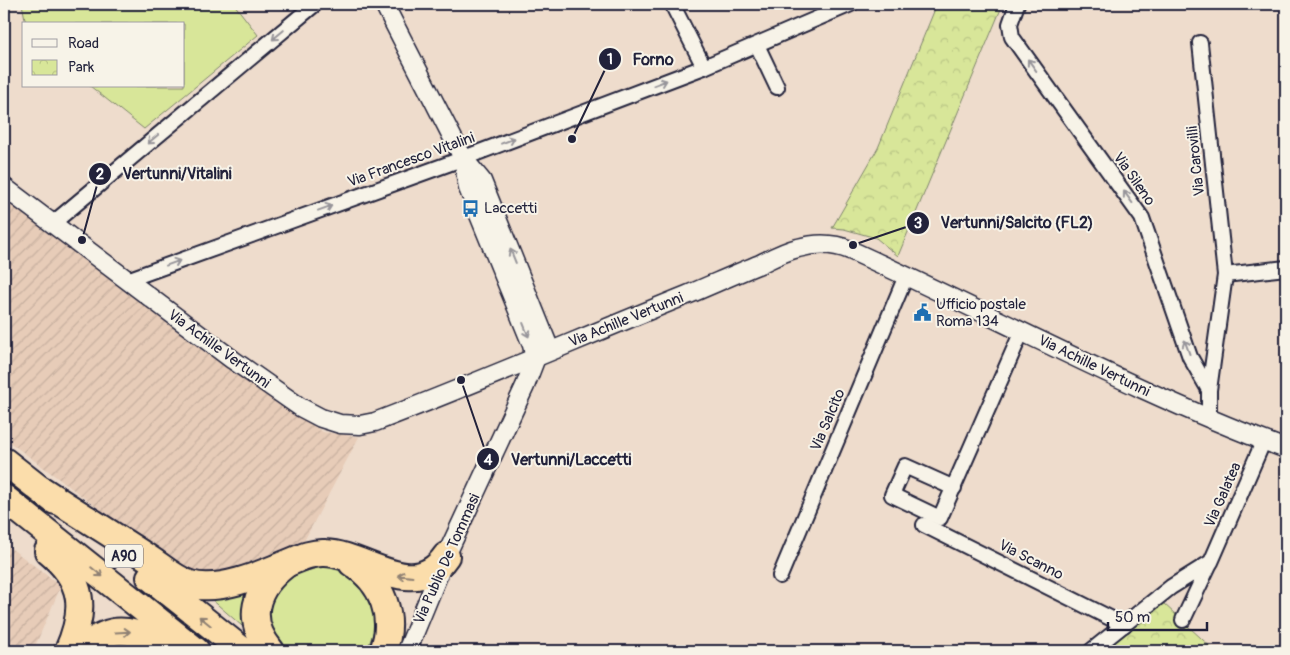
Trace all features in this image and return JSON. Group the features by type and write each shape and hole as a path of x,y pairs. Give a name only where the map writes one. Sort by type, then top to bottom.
{"highway":[{"name":"A90","path":"4,461 243,651"},
{"path":"42,490 175,577 189,584 209,586 228,584 320,552 355,559 395,575 408,578 432,571 446,556"},
{"name":"A90","path":"4,498 196,651"},
{"path":"4,510 28,534 56,557 71,575 78,588 79,614 68,651"},
{"path":"336,555 366,574 381,593 387,608 389,626 383,651"},
{"path":"271,651 262,640 257,629 257,602 268,581 288,563"},
{"path":"80,651 95,640 121,631 135,632 182,651"}],"street":[{"path":"52,224 315,4"},
{"path":"384,4 475,184 543,353"},
{"path":"672,4 704,66"},
{"name":"Via Francesco Vitalini","path":"127,280 463,158 704,66 851,4"},
{"name":"Via Sileno","path":"1017,4 1010,24 1012,37 1142,218 1190,357 1209,390"},
{"name":"Via Carovilli","path":"1200,43 1225,275 1209,390 1209,419"},
{"path":"756,45 777,87"},
{"name":"Via Achille Vertunni","path":"4,187 233,360 293,402 321,418 340,424 360,425 375,422 499,373 799,247 824,244 841,246 1022,331 1124,382 1209,419 1286,449"},
{"path":"1225,275 1286,268"},
{"name":"Via Salcito","path":"780,576 906,276"},
{"path":"954,488 1022,331"},
{"name":"Via Publio De Tommasi","path":"407,651 446,556 525,386 543,353"},
{"name":"Via Galatea","path":"1183,620 1211,562 1264,440"},
{"name":"Via Scanno","path":"924,525 1124,625"},
{"path":"1091,651 1172,587 1211,562"}],"shaded area":[{"path":"4,200 213,358 323,432 359,437 303,543 220,578 185,573 4,438"},
{"path":"4,543 61,586 33,651 4,651"}],"green space":[{"path":"22,4 234,4 258,35 144,129 93,88 185,88 185,22 26,22"},
{"path":"937,4 1003,4 898,256 876,238 844,229 832,228 878,148"},
{"path":"298,565 336,566 359,581 373,608 374,630 367,651 279,651 266,630 268,600"},
{"path":"253,587 250,633 210,598 235,596"},
{"path":"1163,603 1215,651 1112,651 1108,647"}],"place":[{"name":"Forno","path":"572,139"},
{"name":"Laccetti","path":"470,208"},
{"name":"Vertunni/Vitalini","path":"82,240"},
{"name":"Vertunni/Salcito (FL2)","path":"853,245"},
{"name":"Ufficio postale Roma 134","path":"922,313"},
{"name":"Vertunni/Laccetti","path":"461,380"}]}
